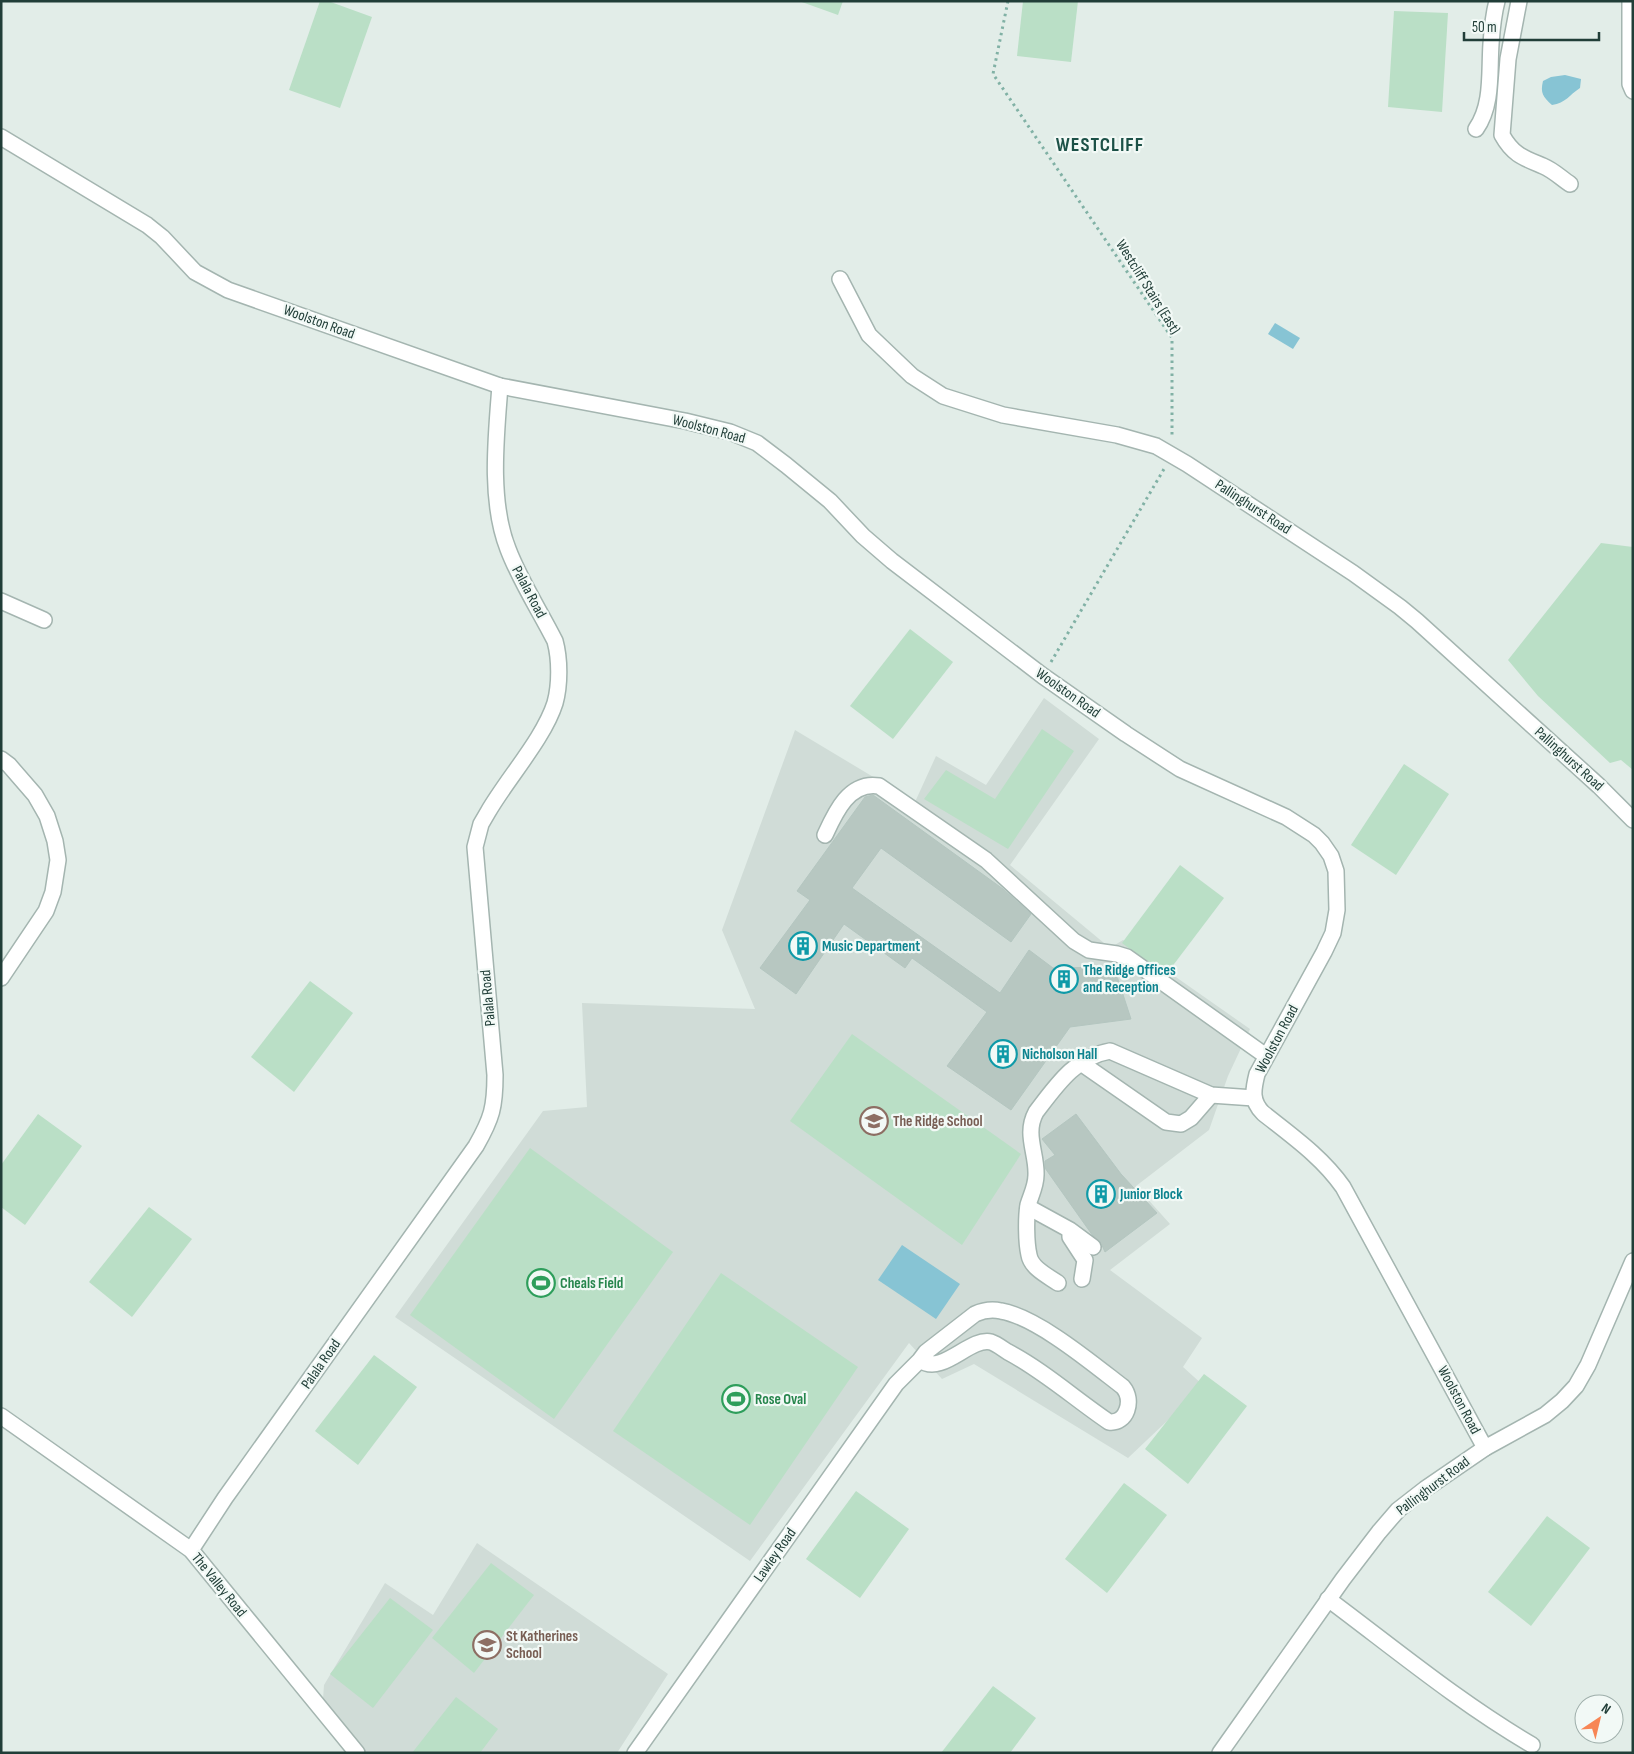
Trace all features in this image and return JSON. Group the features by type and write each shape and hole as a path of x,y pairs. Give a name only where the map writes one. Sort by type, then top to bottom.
{"street":[{"path":"1476,128 1486,104 1490,80 1492,27 1497,1"},
{"path":"1519,1 1508,59 1502,135 1514,152 1529,162 1543,166 1570,184"},
{"path":"1630,1 1630,84 1633,91"},
{"name":"Woolston Road","path":"1,137 147,225 162,237 187,265 207,279 228,290 500,386 685,421 730,432 757,444 786,464 830,501 863,536 892,561 1043,676 1180,769 1300,825 1322,843 1331,856 1336,871 1338,893 1333,933 1257,1074 1253,1089 1254,1098 1257,1107 1318,1156 1343,1187 1485,1448"},
{"name":"Pallinghurst Road","path":"840,279 869,335 912,376 943,396 1003,415 1131,438 1156,446 1337,563 1400,607 1599,786 1633,820"},
{"name":"Palala Road","path":"191,1550 225,1498 476,1146 490,1118 495,1102 495,1074 475,848 481,824 547,720 555,702 559,671 558,652 555,641 511,556 499,520 496,476 500,386"},
{"path":"1,601 44,620"},
{"path":"1,759 9,765 35,795 47,816 56,841 58,860 53,892 46,911 1,978"},
{"path":"825,835 839,806 846,797 865,787 871,785 879,786 986,860 1074,941 1089,950 1126,957 1266,1056"},
{"path":"1058,1283 1039,1269 1031,1260 1028,1247 1028,1207 1036,1178 1035,1156 1030,1131 1032,1120 1066,1073 1096,1054 1110,1051 1211,1095 1254,1098"},
{"path":"1081,1063 1166,1122 1181,1124 1191,1118 1211,1095"},
{"path":"1028,1207 1070,1230 1093,1247"},
{"path":"1070,1230 1070,1237 1085,1260 1082,1279"},
{"name":"Pallinghurst Road","path":"1220,1753 1328,1599 1398,1510 1424,1489 1485,1448 1545,1415 1562,1402 1576,1386 1588,1365 1633,1261"},
{"name":"Lawley Road","path":"635,1753 896,1384 926,1352 975,1314 983,1310 1002,1311 1017,1315 1046,1330 1124,1387 1128,1392 1129,1404 1122,1419 1116,1423 1109,1422 1020,1358 991,1342 972,1346 957,1356 939,1362 930,1364 920,1360"},
{"name":"The Valley Road","path":"1,1416 191,1550 357,1753"},
{"path":"1328,1599 1477,1710 1532,1745"}],"path":[{"name":"Westcliff Stairs (East)","path":"1008,1 993,74 1172,338 1172,455"},
{"path":"1043,676 1172,455"}],"shaded area":[{"name":"The Ridge School","path":"1044,698 1099,739 1010,865 1110,948 1123,940 1250,1029 1228,1076 1209,1130 1136,1186 1170,1224 1110,1270 1202,1338 1183,1367 1204,1386 1128,1458 974,1364 942,1379 909,1343 750,1561 395,1317 543,1111 587,1107 582,1003 755,1009 722,930 795,730 915,802 936,756 986,785"},
{"name":"St Katherines School","path":"477,1543 668,1674 617,1753 367,1753 323,1699 324,1685 385,1583 433,1615"}],"green space":[{"path":"320,1 328,1 372,17 340,108 289,90"},
{"path":"799,1 843,1 838,15"},
{"path":"1023,1 1078,1 1071,62 1017,56"},
{"path":"1394,11 1448,13 1442,112 1388,107"},
{"path":"1601,543 1633,547 1633,770 1621,760 1610,763 1538,696 1508,660"},
{"path":"910,629 953,662 893,739 850,706"},
{"path":"1042,729 1074,751 1008,849 924,799 946,770 995,799"},
{"path":"1404,764 1449,794 1396,875 1351,845"},
{"path":"1180,865 1224,898 1165,976 1122,943"},
{"path":"310,981 353,1013 294,1092 251,1057"},
{"path":"852,1034 1021,1154 962,1245 790,1121"},
{"path":"38,1114 82,1146 25,1225 1,1207 1,1165"},
{"name":"Cheals Field","path":"530,1148 673,1252 554,1419 410,1315"},
{"path":"149,1207 192,1239 132,1317 89,1282"},
{"name":"Rose Oval","path":"721,1273 858,1367 750,1525 613,1431"},
{"path":"374,1355 417,1387 358,1465 315,1431"},
{"path":"1204,1374 1247,1406 1188,1484 1145,1449"},
{"path":"1124,1483 1167,1515 1107,1593 1065,1559"},
{"path":"856,1491 909,1529 860,1598 806,1559"},
{"path":"1547,1516 1590,1548 1531,1626 1488,1592"},
{"path":"491,1563 534,1595 474,1673 432,1638"},
{"path":"390,1598 433,1630 373,1708 330,1674"},
{"path":"993,1686 1036,1718 1010,1753 941,1753"},
{"path":"456,1697 498,1729 480,1753 412,1753"}],"water":[{"path":"1565,75 1581,79 1580,88 1564,101 1552,105 1543,94 1543,81 1551,77"},
{"path":"1275,323 1300,338 1293,349 1268,334"},
{"path":"902,1245 960,1284 936,1319 878,1280"}],"building":[{"path":"873,795 1003,889 1031,914 1011,942 881,848 852,888 1000,993 1029,950 1053,968 1114,967 1131,1019 1070,1027 1011,1110 947,1066 987,1012 912,958 905,968 844,924 796,994 760,968 810,900 797,891 865,797"},
{"name":"Junior Block","path":"1076,1114 1121,1174 1157,1213 1105,1252 1101,1243 1093,1236 1045,1168 1045,1161 1055,1155 1042,1139"}],"place":[{"name":"Music Department","path":"803,946"},
{"name":"The Ridge Offices and Reception","path":"1064,979"},
{"name":"Nicholson Hall","path":"1003,1054"},
{"name":"The Ridge School","path":"874,1121"},
{"name":"Junior Block","path":"1101,1194"},
{"name":"Cheals Field","path":"541,1283"},
{"name":"Rose Oval","path":"736,1399"},
{"name":"St Katherines School","path":"487,1645"}],"district":[{"name":"WESTCLIFF","path":"1100,145"}]}
